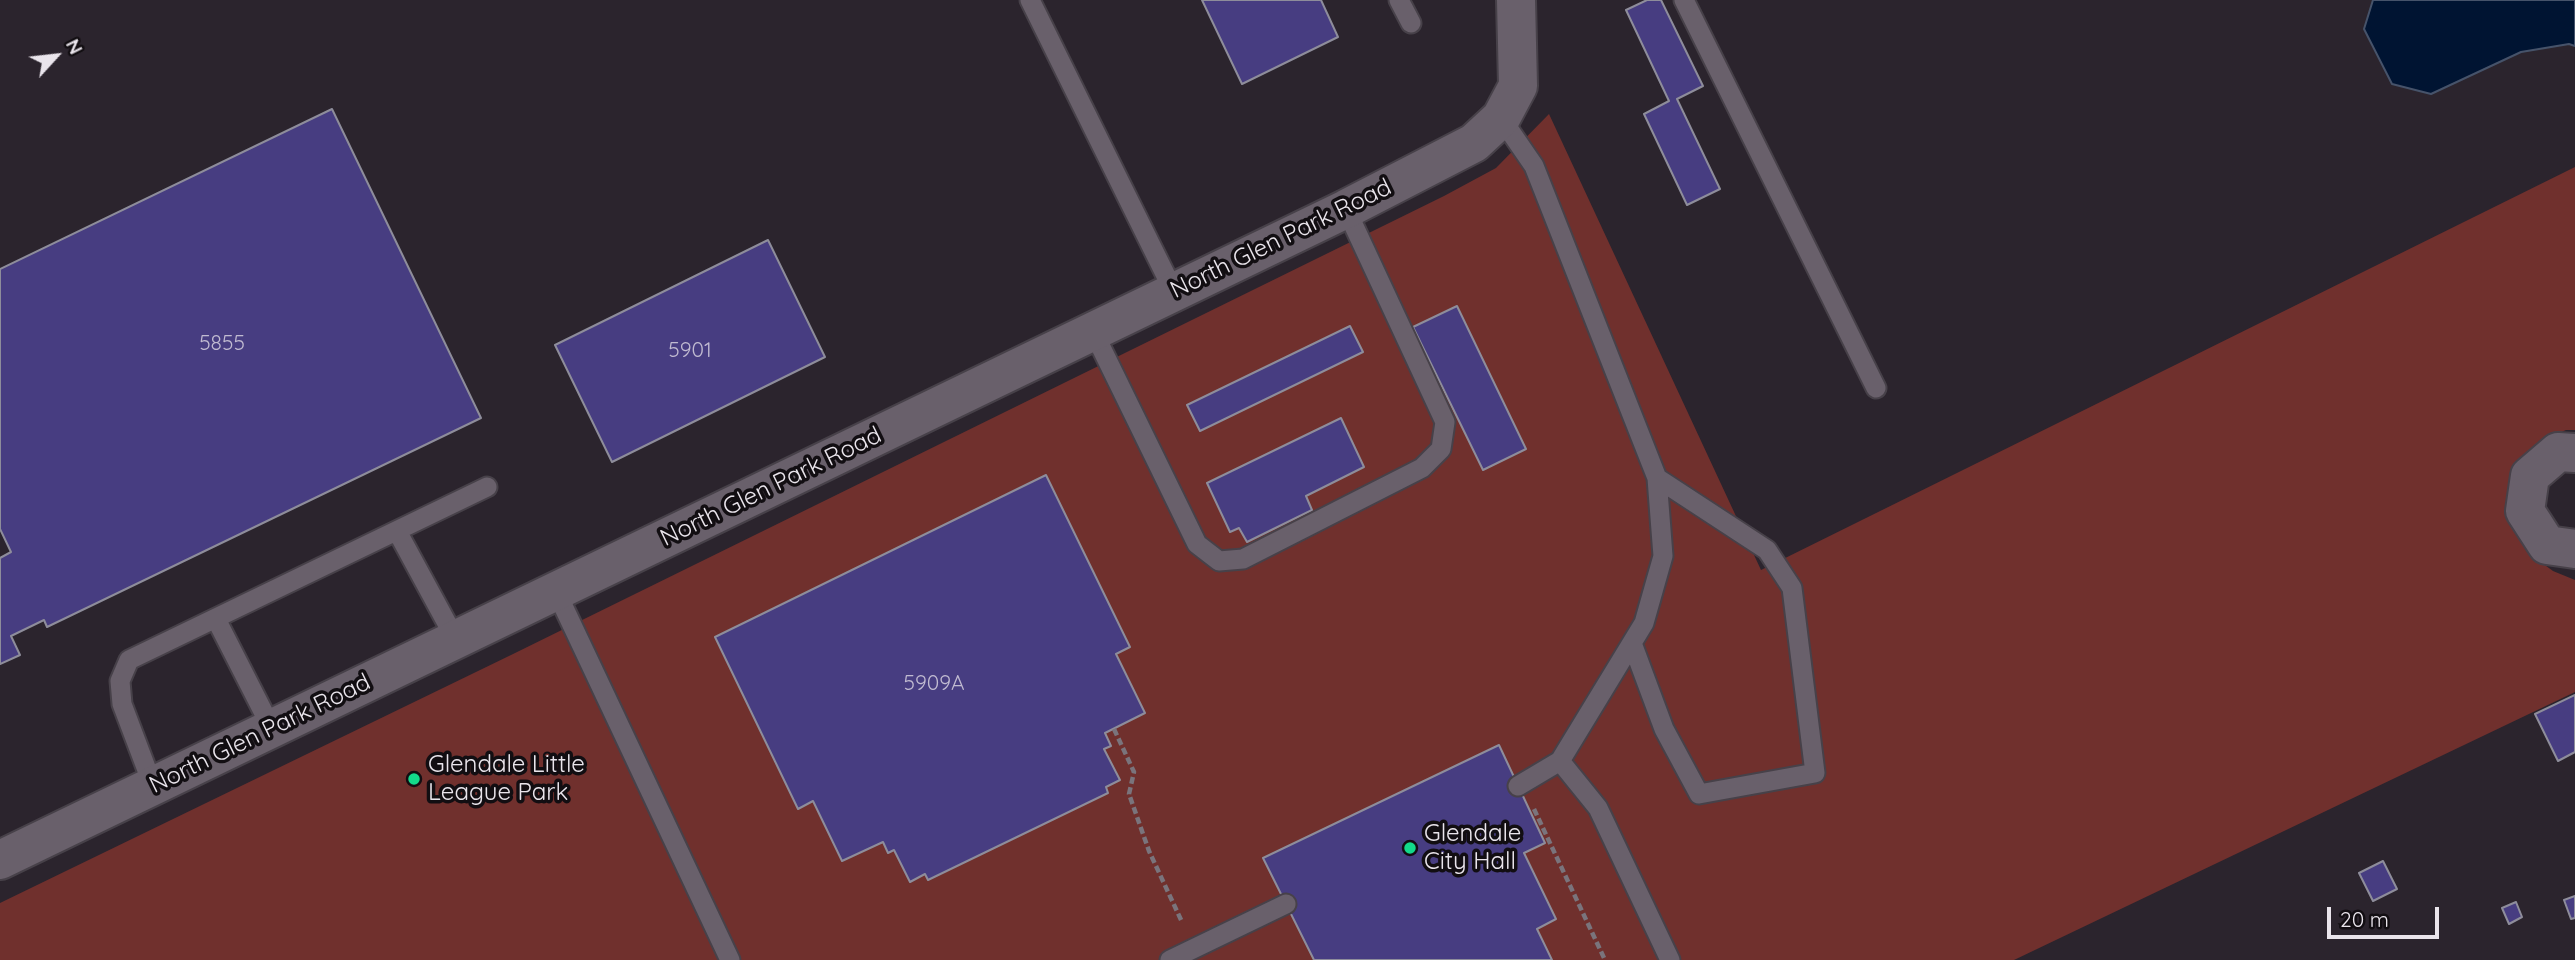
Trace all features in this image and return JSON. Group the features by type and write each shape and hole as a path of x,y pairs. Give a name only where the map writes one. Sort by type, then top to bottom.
{"street":[{"path":"1510,102 1516,0"},
{"name":"North Glen Park Road","path":"0,860 1346,209 1474,142 1510,102"},
{"path":"2575,453 2558,452 2530,476 2525,511 2547,545 2575,549"}],"lane":[{"path":"1030,0 1174,292"},
{"path":"1399,0 1411,23"},
{"path":"1684,0 1875,387"},
{"path":"1510,102 1657,478 1663,556 1644,623 1560,761 1520,785"},
{"path":"1093,331 1197,544 1219,561 1243,559 1422,468 1441,449 1446,422 1346,209"},
{"path":"1632,643 1664,729 1699,794 1815,773 1792,588 1768,550 1657,478"},
{"path":"153,786 122,704 120,681 129,660 487,487"},
{"path":"397,531 456,640"},
{"path":"556,591 730,960"},
{"path":"216,619 272,729"},
{"path":"1560,761 1598,808 1670,960"},
{"path":"1170,960 1286,904"}],"path":[{"path":"1114,729 1134,772 1129,794 1149,851 1195,948"},
{"path":"1520,785 1605,960"}],"shaded area":[{"path":"1549,114 1761,570 2575,167 2575,430 2566,430 2541,441 2519,459 2511,487 2538,560 2553,571 2575,580 2575,692 2014,960 0,960 0,903 1444,196 1496,168"}],"water":[{"path":"2373,0 2575,0 2575,46 2569,44 2521,52 2431,94 2392,84 2364,29"}],"building":[{"path":"1202,0 1321,0 1338,37 1242,84"},
{"path":"1647,0 1661,0 1703,86 1677,99 1720,189 1687,205 1644,114 1669,101 1626,10"},
{"path":"332,109 481,418 47,627 44,620 11,636 20,655 0,664 0,558 11,552 0,529 0,269"},
{"path":"768,240 825,357 612,462 555,345"},
{"path":"1457,306 1526,449 1483,470 1413,327"},
{"path":"1350,326 1363,352 1200,431 1187,405"},
{"path":"1341,418 1364,467 1306,496 1312,510 1247,542 1239,528 1230,532 1207,483"},
{"path":"1046,475 1130,647 1116,654 1145,713 1105,733 1111,746 1104,749 1120,780 1106,787 1108,793 928,880 925,874 910,882 894,850 888,853 883,842 842,861 813,801 798,809 715,637"},
{"path":"2575,695 2575,752 2558,761 2535,714"},
{"name":"Glendale City Hall","path":"1499,745 1545,843 1524,853 1556,919 1537,929 1552,960 1314,960 1263,858"},
{"path":"2383,861 2397,889 2373,901 2359,873"},
{"path":"2575,896 2575,918 2571,919 2564,900"},
{"path":"2516,902 2522,917 2509,924 2502,908"}],"place":[{"name":"Glendale Little League Park","path":"414,779"},
{"name":"Glendale City Hall","path":"1410,848"}]}
